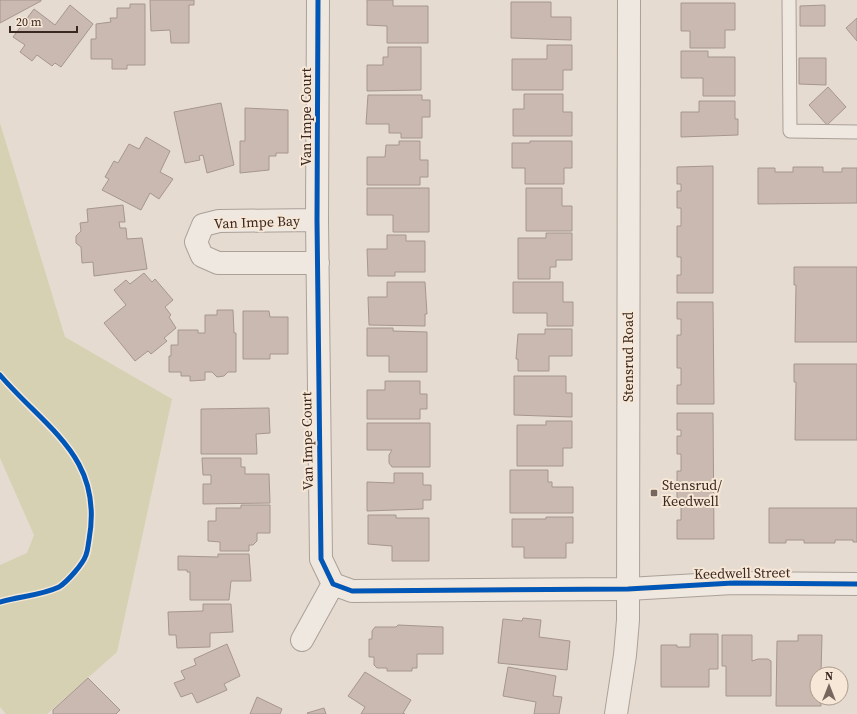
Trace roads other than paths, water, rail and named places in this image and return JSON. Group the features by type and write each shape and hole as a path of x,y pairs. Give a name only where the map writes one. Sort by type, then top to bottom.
{"street":[{"name":"Van Impe Court","path":"318,0 317,220 321,559 333,584"},
{"name":"Stensrud Road","path":"616,714 625,655 628,589 629,0"},
{"name":"Van Impe Bay","path":"317,220 219,221 203,225 196,242 202,256 218,263 318,263"},
{"name":"Keedwell Street","path":"628,589 733,583 857,584"},
{"path":"302,640 333,584 352,591 628,589"}],"lane":[{"path":"789,0 790,131 857,132"}],"place":[{"name":"Stensrud/ Keedwell","path":"654,493"}]}
